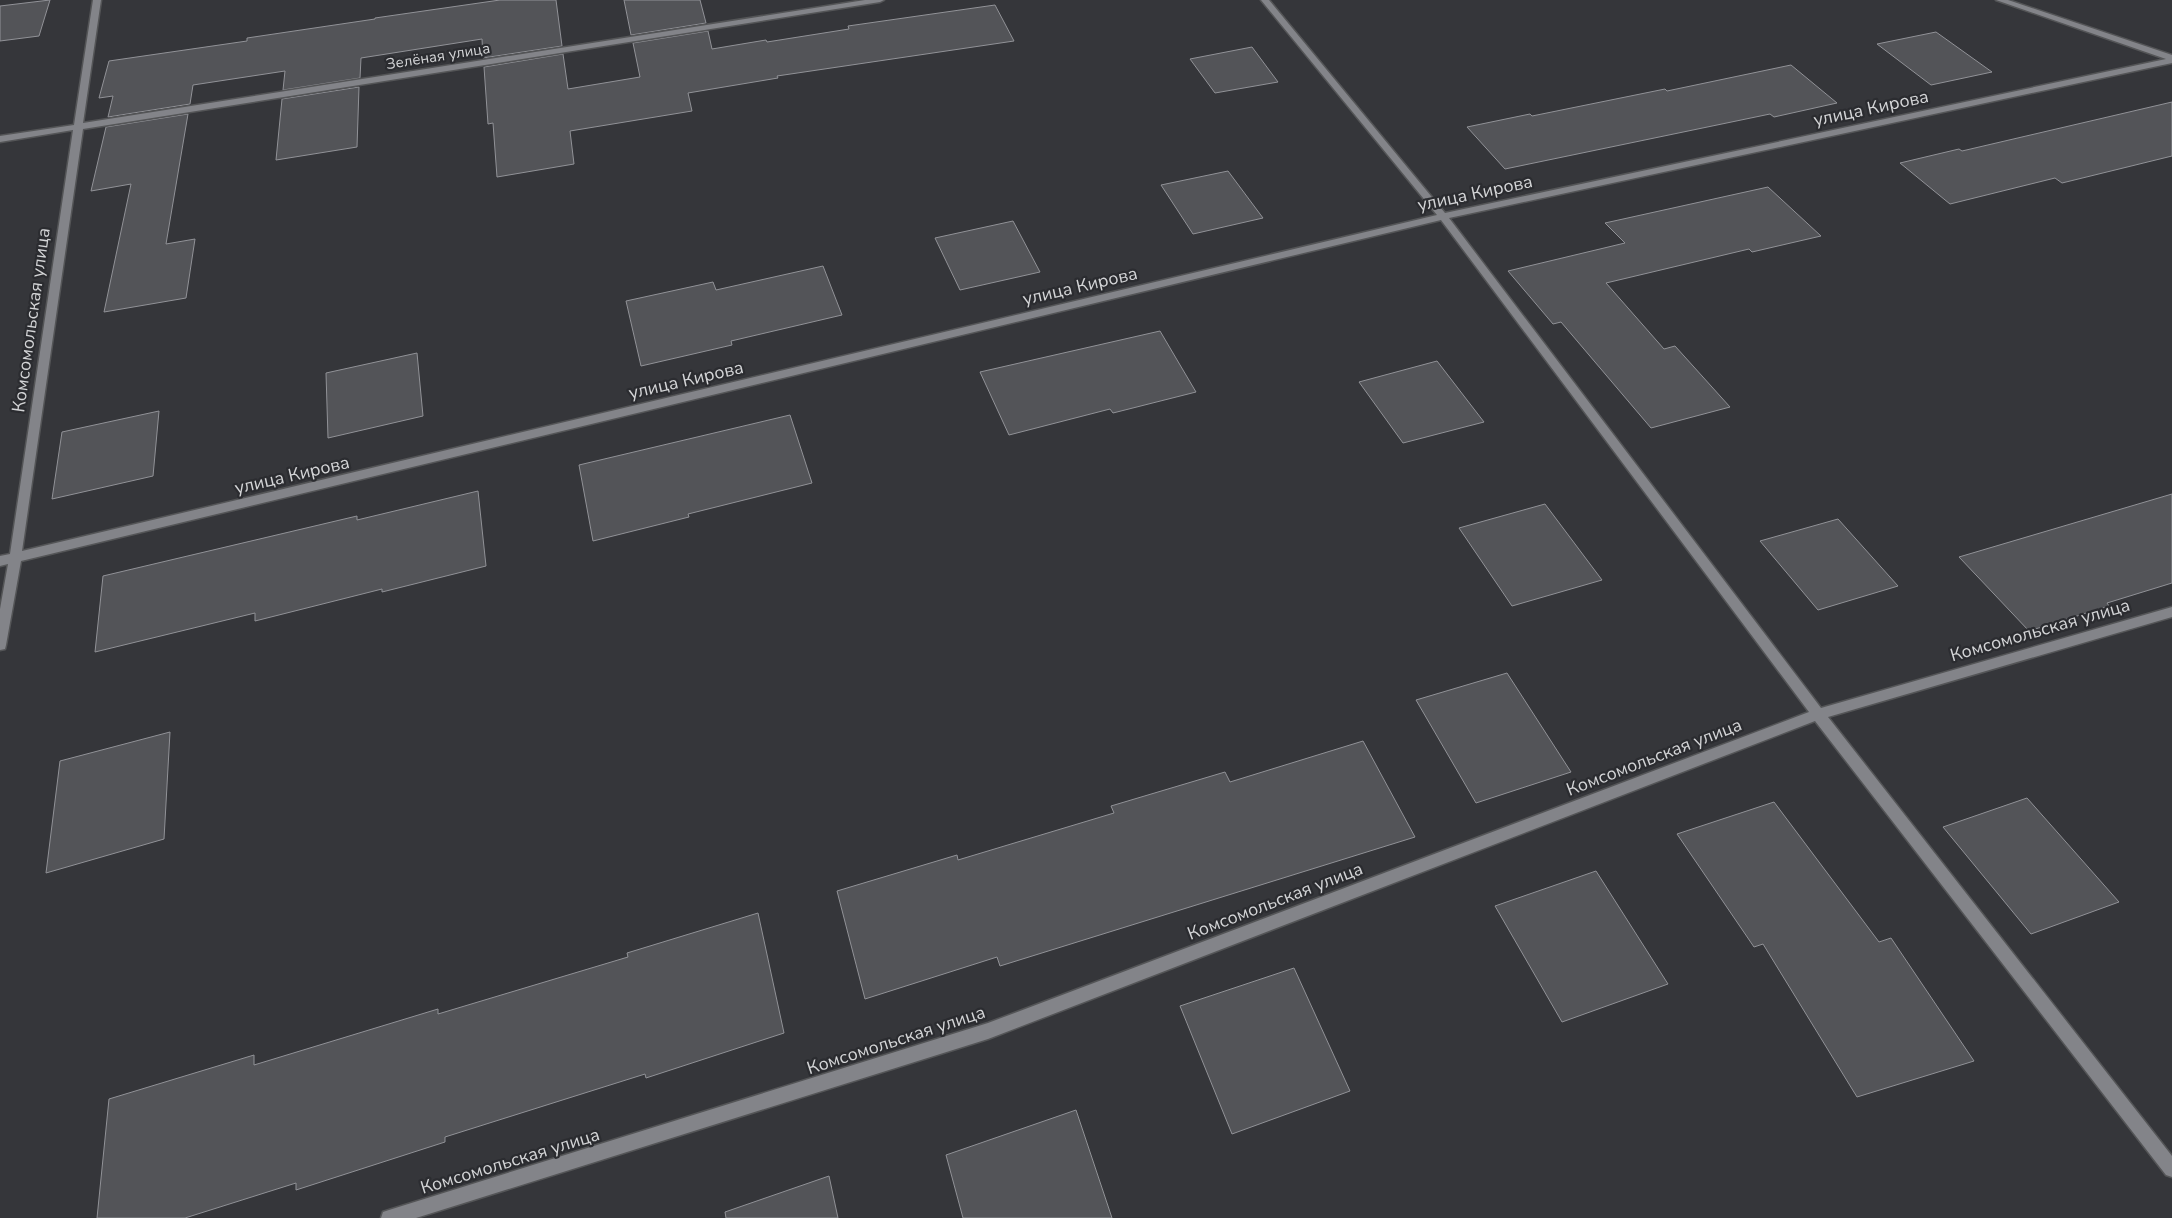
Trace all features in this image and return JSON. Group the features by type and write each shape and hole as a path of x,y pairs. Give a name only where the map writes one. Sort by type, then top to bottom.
{"street":[{"name":"Комсомольская улица","path":"0,645 15,558 97,0"},
{"name":"Зелёная улица","path":"0,139 880,0"},
{"path":"1265,0 1442,216 1818,714 2172,1170"},
{"path":"2000,0 2172,59"},
{"name":"улица Кирова","path":"0,562 1442,216 2172,59"},
{"name":"Комсомольская улица","path":"389,1218 988,1031 1818,714 2172,612"}],"building":[{"path":"50,0 39,36 0,41 0,6"},
{"path":"500,0 556,0 562,46 483,58 482,39 361,58 360,78 283,90 285,71 193,85 190,104 108,117 113,96 99,98 109,61 247,41 247,38"},
{"path":"624,0 700,0 706,23 631,35"},
{"path":"995,5 1014,41 777,76 778,78 688,93 692,111 570,131 574,164 497,177 493,123 488,124 484,67 563,54 568,89 640,77 633,43 708,31 712,49 849,29 848,26"},
{"path":"1936,32 1992,72 1931,85 1877,44"},
{"path":"1252,47 1278,82 1215,93 1190,59"},
{"path":"1791,65 1837,103 1774,117 1770,114 1505,169 1467,127 1665,89 1667,91"},
{"path":"359,87 357,147 276,160 282,99"},
{"path":"2172,102 2172,156 2062,183 2055,178 1950,204 1900,163 1959,149 1962,151"},
{"path":"188,114 166,244 195,239 186,298 104,312 131,184 91,191 106,127"},
{"path":"1228,171 1263,218 1193,234 1161,185"},
{"path":"1768,187 1821,236 1752,252 1749,249 1606,283 1664,349 1675,346 1730,407 1651,428 1561,322 1553,324 1508,271 1625,243 1605,223"},
{"path":"1013,221 1040,272 960,290 935,238"},
{"path":"823,266 842,315 731,341 732,345 641,366 626,301 713,282 716,290"},
{"path":"1160,331 1196,392 1113,413 1110,409 1009,435 980,372"},
{"path":"417,353 423,416 328,438 326,373"},
{"path":"1437,361 1484,422 1403,443 1359,382"},
{"path":"159,411 153,476 52,499 62,432"},
{"path":"790,415 812,483 688,514 689,517 593,541 579,465"},
{"path":"478,491 486,566 382,592 382,589 255,621 255,613 95,652 103,576 357,516 357,520"},
{"path":"2172,494 2172,583 2107,603 2109,606 2029,631 1959,557"},
{"path":"1545,504 1602,580 1512,606 1459,528"},
{"path":"1838,519 1898,586 1818,610 1760,541"},
{"path":"1507,673 1571,772 1476,803 1416,700"},
{"path":"170,732 164,839 46,873 60,761"},
{"path":"1363,741 1415,837 1000,966 997,957 865,999 837,891 957,855 958,860 1114,813 1111,806 1225,772 1230,782"},
{"path":"2027,798 2119,902 2031,934 1943,827"},
{"path":"1774,802 1879,942 1891,938 1974,1061 1857,1097 1763,944 1754,947 1677,834"},
{"path":"1596,871 1668,984 1562,1022 1495,906"},
{"path":"758,913 784,1033 646,1078 645,1074 445,1137 445,1142 296,1190 296,1183 185,1218 97,1218 109,1099 254,1055 254,1065 438,1009 438,1014 628,957 627,953"},
{"path":"1294,968 1350,1091 1232,1134 1180,1006"},
{"path":"1076,1110 1112,1218 963,1218 946,1155"},
{"path":"829,1176 838,1218 726,1218 725,1212"}]}
